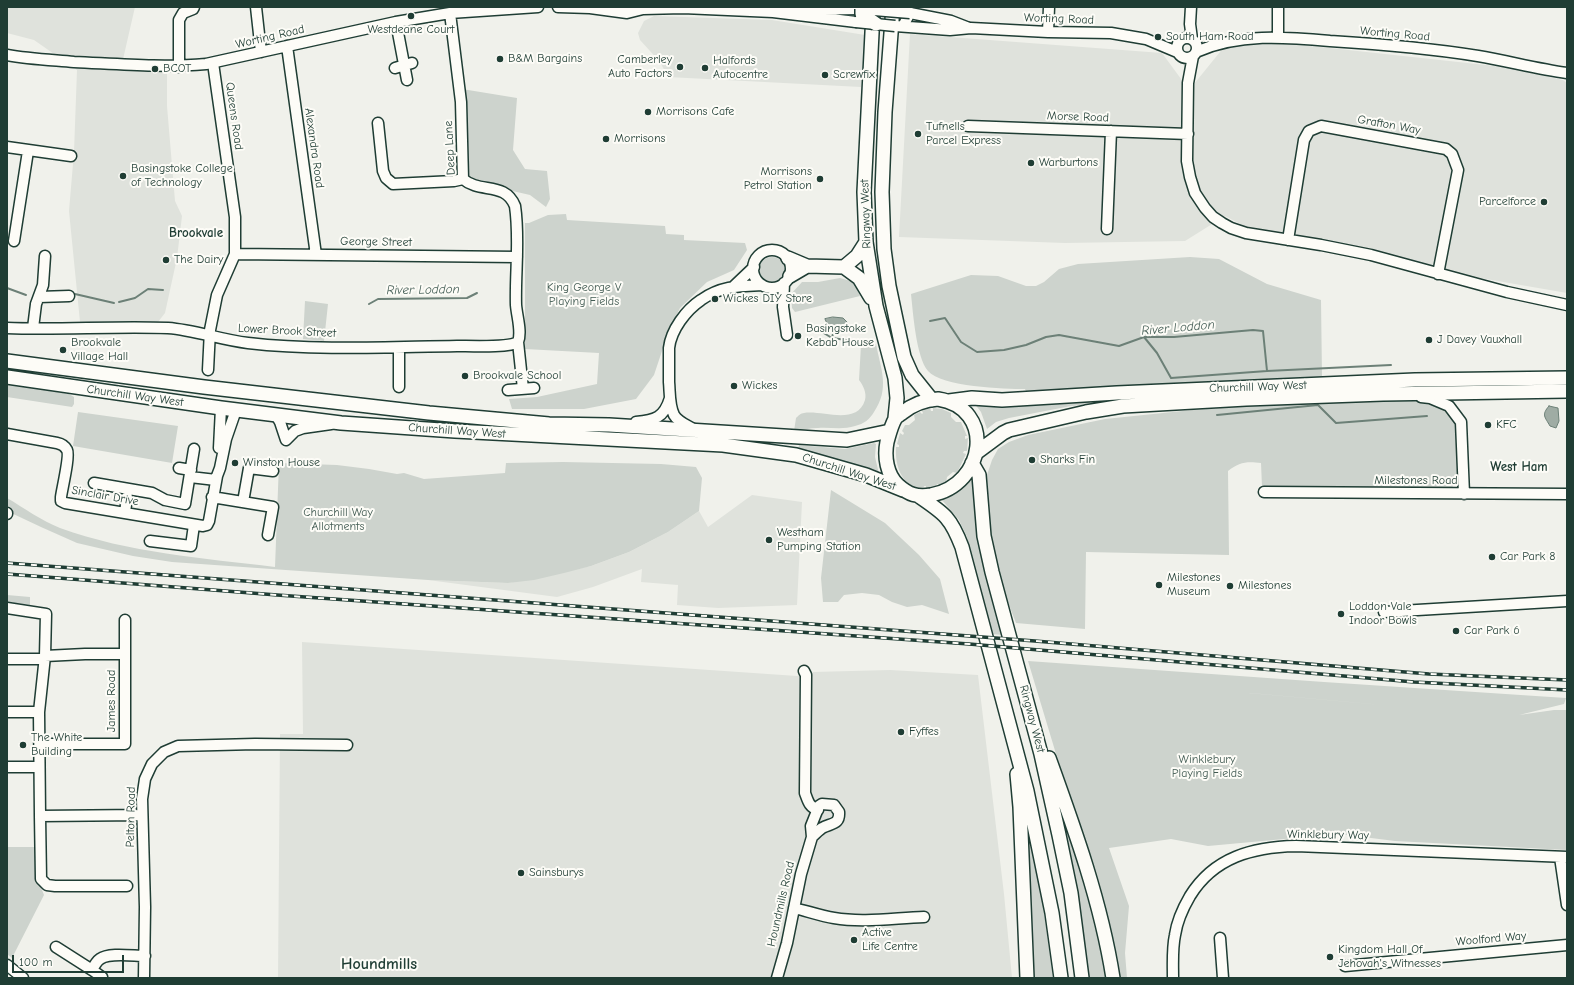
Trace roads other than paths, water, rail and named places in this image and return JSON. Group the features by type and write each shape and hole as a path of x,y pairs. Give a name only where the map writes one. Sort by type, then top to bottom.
{"main road":[{"name":"Ringway West","path":"893,7 885,119 882,192 884,249 889,286 904,356 912,375 932,400"},
{"name":"Ringway West","path":"866,8 864,192 866,242 871,285 886,351 895,378 897,398 895,418"},
{"path":"866,8 862,14 876,24"},
{"path":"788,258 807,266 844,266 857,256 866,242"},
{"path":"787,279 807,266"},
{"path":"844,266 859,278 876,306"},
{"name":"Churchill Way West","path":"7,361 238,391 429,413 549,424 609,425 698,432 847,440 890,431"},
{"name":"Churchill Way West","path":"7,377 221,408 341,423 455,431 722,445 796,455 848,469 903,490"},
{"name":"Churchill Way West","path":"949,401 972,398 1002,400 1117,393 1415,380 1567,378"},
{"path":"221,408 223,389"},
{"path":"236,410 238,391"},
{"name":"Churchill Way West","path":"974,458 1003,433 1009,430 1086,412 1123,406 1246,399 1383,394 1567,391"},
{"path":"932,400 949,401 964,412 975,425 977,442 974,458 964,477 951,488 942,493 920,497 909,494 895,482 887,464 886,445 895,418 911,406 932,400"},
{"name":"Ringway West","path":"974,458 979,475 984,532 992,572 1041,754 1071,893 1082,978"},
{"name":"Ringway West","path":"920,497 936,507 947,518 962,546 1027,791 1050,905 1061,978"},
{"path":"1022,681 1092,883 1113,978"},
{"path":"1014,740 1020,807 1027,978"}],"street":[{"path":"179,67 179,20 183,12 193,9 194,7"},
{"path":"256,7 261,52"},
{"name":"Worting Road","path":"7,55 59,61 179,67 213,63 396,22 450,13 538,7"},
{"name":"Worting Road","path":"558,7 626,10 667,8 773,12 796,16 950,30 971,28 1048,32 1111,33 1190,45 1212,39 1224,43 1241,39 1278,38 1338,41 1448,52 1511,62 1565,74"},
{"path":"1048,32 1049,7"},
{"path":"1191,7 1187,160 1195,193 1213,217 1231,228 1246,233 1371,255 1507,292 1567,305"},
{"path":"1278,7 1278,38"},
{"name":"Worting Road","path":"773,12 790,9 866,8 914,11 971,28"},
{"path":"903,26 914,11"},
{"name":"Deep Lane","path":"450,13 461,102 463,179 474,186 497,190 510,196 513,200 516,214 516,306 523,389"},
{"path":"396,22 407,80"},
{"name":"Worting Road","path":"1146,39 1180,54"},
{"path":"1180,54 1186,58 1190,45"},
{"path":"1188,83 1180,54 1176,48 1190,45"},
{"name":"Alexandra Road","path":"287,46 316,255"},
{"name":"Queens Road","path":"208,370 210,336 218,295 235,254 235,217 213,63"},
{"path":"378,123 383,171 386,178 393,184 454,182 463,179"},
{"name":"Morse Road","path":"968,126 1188,134"},
{"name":"Grafton Way","path":"1288,240 1304,140 1309,131 1321,126 1446,149 1452,154 1458,170 1438,274"},
{"path":"1107,229 1111,131"},
{"path":"7,147 71,156"},
{"path":"14,241 28,150"},
{"path":"784,307 767,286 755,278 755,260 759,255 771,250 778,251 788,258 790,264 784,307 787,335"},
{"name":"George Street","path":"235,254 517,257"},
{"path":"33,328 36,304 43,285 45,256"},
{"path":"734,286 754,267"},
{"path":"698,432 679,422 674,416 670,398 669,346 676,326 687,312 700,300 714,292 734,286 778,287 787,279"},
{"path":"39,297 69,296"},
{"name":"Lower Brook Street","path":"7,328 170,328 199,333 225,340 268,345 399,348 496,345 513,344 518,342"},
{"path":"399,348 399,387"},
{"path":"508,390 534,388"},
{"path":"1383,394 1430,398 1449,406 1461,422 1464,494"},
{"path":"609,425 654,420 660,416 667,407 670,398"},
{"path":"150,541 190,546 194,525 207,525 210,516 216,478 221,408"},
{"path":"216,478 220,468 226,438 236,410"},
{"path":"276,415 286,440 295,431 303,428 341,423"},
{"name":"Sinclair Drive","path":"7,434 62,444 65,447 68,454 60,497 61,501 194,525"},
{"path":"94,483 152,493 165,500 185,504 194,449"},
{"path":"179,468 190,473 216,478"},
{"path":"243,502 249,468 273,471"},
{"name":"Milestones Road","path":"1264,492 1567,494"},
{"path":"125,512 127,497"},
{"path":"212,497 273,507 268,535"},
{"path":"1384,612 1567,601"},
{"path":"7,608 46,614 39,712 41,879 47,885 55,886 127,886"},
{"path":"125,620 125,654"},
{"name":"James Road","path":"7,659 44,658 85,654 125,654 125,744 40,744"},
{"path":"804,671 806,675 805,793 808,803 813,808 818,810 822,804 834,805 839,812 839,818 835,824 822,828 812,837"},
{"path":"7,712 39,712"},
{"name":"Pelton Road","path":"144,978 145,956 142,815 145,779 152,764 164,752 178,746 255,744 347,745"},
{"path":"7,767 39,767"},
{"name":"Houndmills Road","path":"777,978 801,874 812,837 810,826 818,810"},
{"path":"40,816 142,815"},
{"name":"Winklebury Way","path":"1173,978 1175,935 1179,918 1185,905 1204,876 1226,860 1251,852 1296,846 1563,857"},
{"path":"1563,857 1567,905"},
{"path":"794,908 843,919 924,917"},
{"path":"1220,938 1223,978"},
{"name":"Woolford Way","path":"1345,966 1567,945"},
{"path":"56,947 102,976"},
{"path":"92,970 99,960 105,957 113,955 145,956"},
{"path":"7,966 23,978"}],"waterway":[{"name":"River Loddon","path":"7,288 26,295"},
{"name":"River Loddon","path":"119,302 135,298 148,289 163,290"},
{"name":"River Loddon","path":"369,304 378,299 467,298 477,293"},
{"name":"River Loddon","path":"75,294 114,303"},
{"name":"River Loddon","path":"930,321 945,318 961,342 977,352 1004,350 1026,345 1046,337 1059,335 1119,346 1144,337 1174,337 1253,330 1263,331 1267,371"},
{"path":"832,338 834,329"},
{"name":"River Loddon","path":"822,332 832,338 868,343"},
{"path":"1144,337 1157,353 1171,378 1267,371 1391,365"},
{"path":"1217,415 1318,405 1336,423 1427,416"}],"railway":[{"path":"7,563 1035,641 1429,674 1567,680"},
{"path":"7,574 277,595 969,644 1414,682 1567,690"}],"place":[{"name":"Westdeane Court","path":"411,16"},
{"name":"South Ham Road","path":"1158,37"},
{"name":"B&M Bargains","path":"500,59"},
{"name":"Camberley Auto Factors","path":"680,67"},
{"name":"Halfords Autocentre","path":"705,68"},
{"name":"BCOT","path":"155,69"},
{"name":"Screwfix","path":"825,75"},
{"name":"Morrisons Cafe","path":"648,112"},
{"name":"Tufnells Parcel Express","path":"918,134"},
{"name":"Morrisons","path":"606,139"},
{"name":"Warburtons","path":"1031,163"},
{"name":"Basingstoke College of Technology","path":"123,176"},
{"name":"Morrisons Petrol Station","path":"820,179"},
{"name":"Parcelforce","path":"1544,202"},
{"name":"The Dairy","path":"166,260"},
{"name":"Wickes DIY Store","path":"715,299"},
{"name":"Basingstoke Kebab House","path":"798,336"},
{"name":"J Davey Vauxhall","path":"1429,340"},
{"name":"Brookvale Village Hall","path":"63,350"},
{"name":"Brookvale School","path":"465,376"},
{"name":"Wickes","path":"734,386"},
{"name":"KFC","path":"1488,425"},
{"name":"Sharks Fin","path":"1032,460"},
{"name":"Winston House","path":"235,463"},
{"name":"Westham Pumping Station","path":"769,540"},
{"name":"Car Park 8","path":"1492,557"},
{"name":"Milestones Museum","path":"1159,585"},
{"name":"Milestones","path":"1230,586"},
{"name":"Loddon Vale Indoor Bowls","path":"1341,614"},
{"name":"Car Park 6","path":"1456,631"},
{"name":"Fyffes","path":"901,732"},
{"name":"The White Building","path":"23,745"},
{"name":"Sainsburys","path":"521,873"},
{"name":"Active Life Centre","path":"854,940"},
{"name":"Kingdom Hall Of Jehovah's Witnesses","path":"1330,957"}],"district":[{"name":"Brookvale","path":"196,233"},
{"name":"West Ham","path":"1519,467"},
{"name":"Houndmills","path":"379,964"}],"park label":[{"name":"King George V Playing Fields","path":"584,295"},
{"name":"Churchill Way Allotments","path":"338,520"},
{"name":"Winklebury Playing Fields","path":"1207,767"}]}
